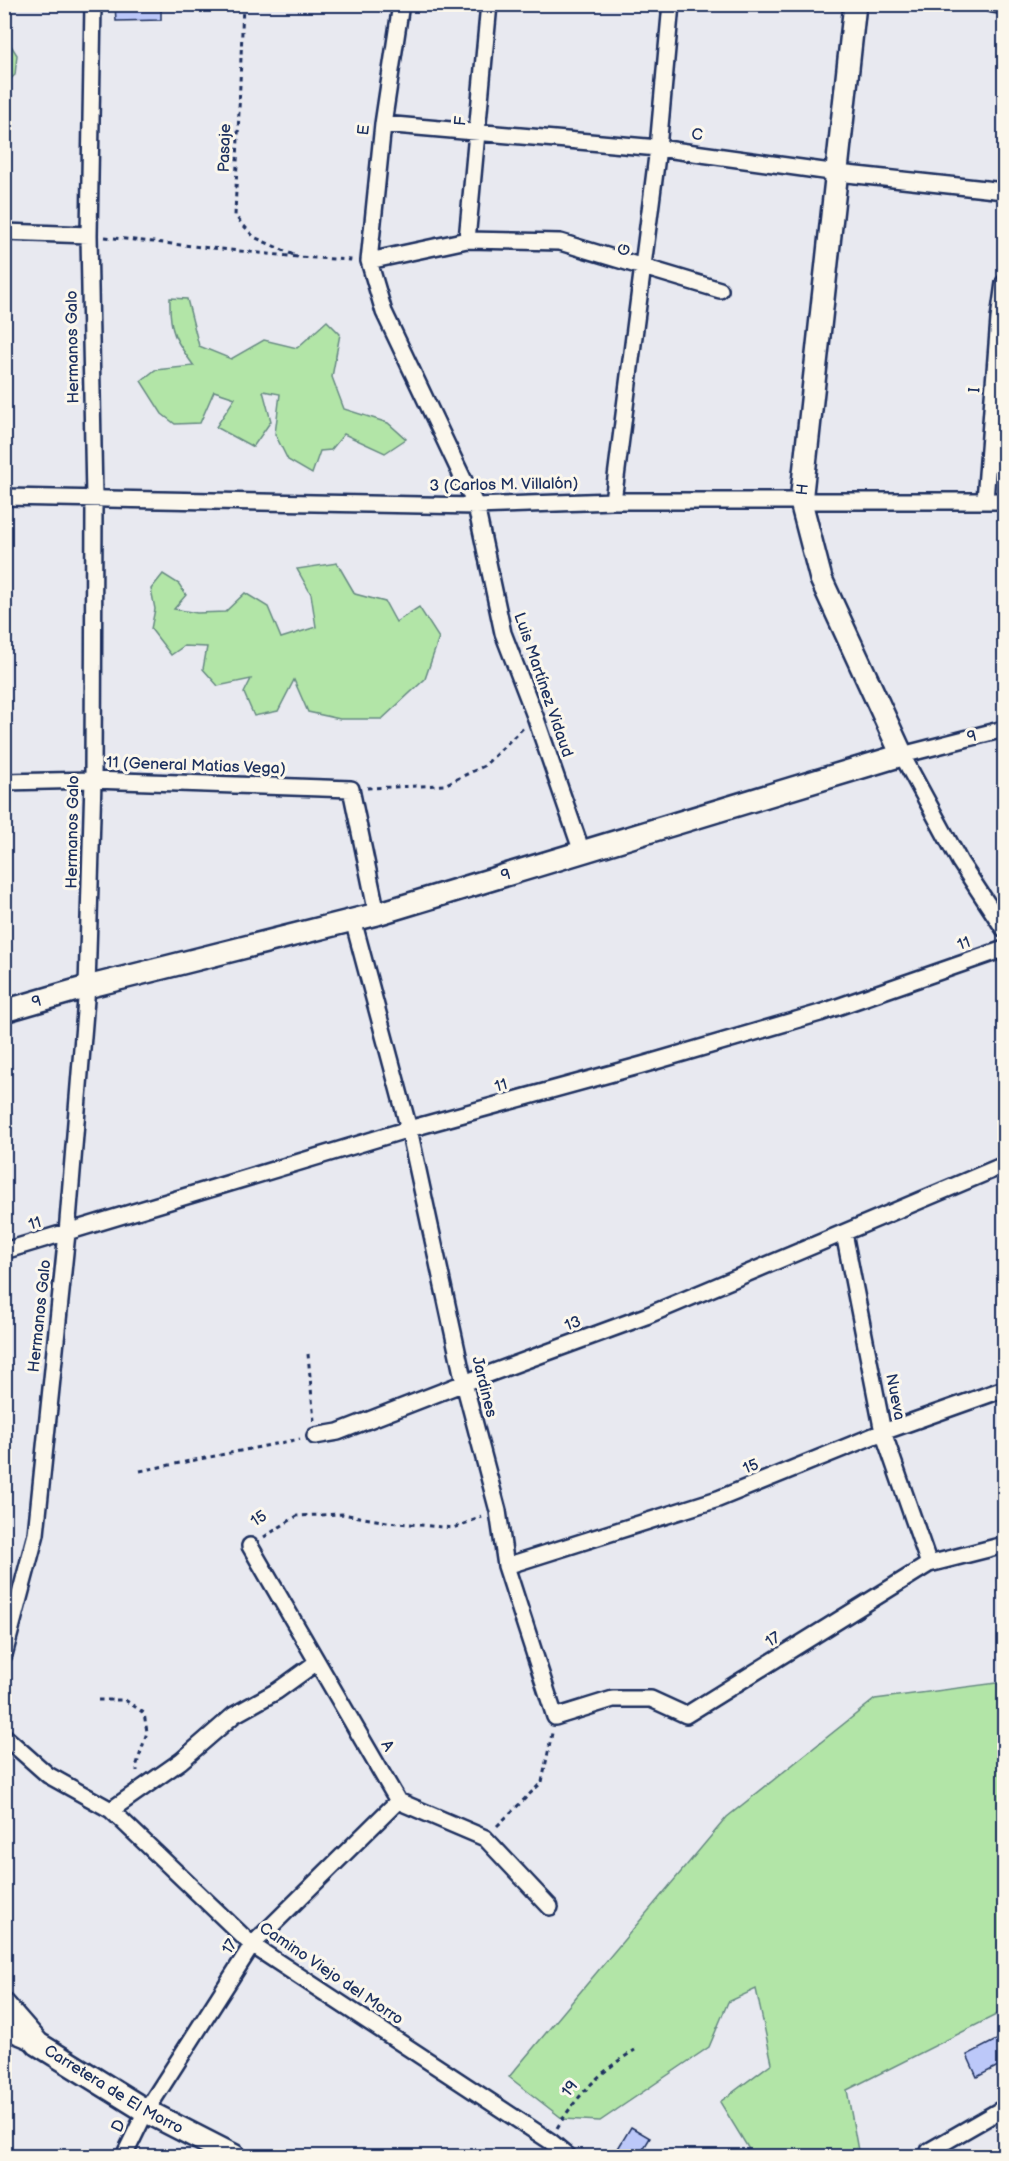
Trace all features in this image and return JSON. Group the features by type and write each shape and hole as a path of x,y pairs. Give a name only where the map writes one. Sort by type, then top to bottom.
{"main road":[{"name":"Carretera de El Morro","path":"4,2005 38,2044 146,2111 234,2157"}],"street":[{"name":"Hermanos Galo","path":"4,1655 36,1534 67,1233 87,987 93,780 94,498 89,236 93,4"},
{"name":"E","path":"369,261 383,124 401,4"},
{"name":"F","path":"467,240 489,4"},
{"name":"G","path":"613,501 641,266 658,148 671,4"},
{"name":"H","path":"855,4 801,502 821,579 902,755 960,862 1005,929"},
{"path":"992,4 1005,6"},
{"name":"C","path":"383,124 658,148 838,173 1005,191"},
{"path":"4,232 89,236"},
{"path":"369,261 467,240 560,242 720,290"},
{"name":"Luis Martínez Vidaud","path":"369,261 384,312 476,506 503,633 535,716 582,852"},
{"name":"I","path":"985,500 1005,283"},
{"name":"3 (Carlos M. Villalón)","path":"4,497 476,506 613,501 1005,501"},
{"name":"9","path":"4,1011 87,987 377,914 902,755 1005,729"},
{"name":"11 (General Matias Vega)","path":"4,782 93,780 351,789"},
{"path":"351,789 377,914"},
{"name":"Jardines","path":"353,920 409,1130 464,1383 498,1511 506,1566 555,1716"},
{"name":"11","path":"4,1251 409,1130 820,1013 1005,949"},
{"name":"13","path":"315,1436 338,1432 646,1316 1005,1165"},
{"name":"Nueva","path":"844,1233 883,1432 929,1564"},
{"name":"15","path":"506,1566 718,1499 883,1432 1005,1389"},
{"name":"17","path":"555,1716 613,1699 651,1699 686,1715 929,1564 1005,1545"},
{"name":"A","path":"250,1546 398,1801"},
{"path":"111,1810 181,1761 234,1715 277,1691 317,1662"},
{"name":"Camino Viejo del Morro","path":"4,1736 48,1775 111,1810 252,1945 550,2140 568,2157"},
{"path":"398,1801 485,1838 550,1907"},
{"name":"17","path":"146,2111 252,1945 398,1801"},
{"path":"4,2030 38,2044"},
{"path":"929,2151 1005,2108"},
{"name":"D","path":"124,2157 146,2111"}],"path":[{"name":"Pasaje","path":"243,4 236,216 254,237 298,257"},
{"path":"89,236 298,257 369,261"},
{"path":"351,789 444,785 484,766 535,716"},
{"path":"140,1472 315,1436 308,1354"},
{"name":"15","path":"250,1546 297,1516 342,1514 387,1522 453,1528 498,1511"},
{"path":"98,1700 125,1701 144,1713 147,1732 137,1764 137,1773"},
{"path":"485,1838 542,1782 555,1716"},
{"name":"19","path":"550,2140 583,2090 616,2061 636,2050"}],"green space":[{"path":"5,36 17,55 15,75 5,84"},
{"path":"170,298 187,299 199,346 231,359 264,340 297,348 327,321 340,334 332,377 344,409 388,423 406,439 385,453 344,434 331,450 320,451 312,474 288,460 275,434 280,394 263,391 271,421 253,447 216,427 235,398 214,391 200,423 175,424 162,414 141,381 155,370 194,366 174,335"},
{"path":"337,563 355,594 385,602 396,622 419,607 439,638 425,679 382,719 340,719 308,712 294,680 278,711 254,716 244,693 251,679 218,686 203,669 207,647 184,646 171,655 151,629 155,609 151,589 163,574 179,584 186,595 174,609 197,613 225,612 245,593 268,607 281,638 316,627 311,594 297,569"},
{"path":"1004,1682 1004,2011 847,2090 859,2156 753,2156 720,2102 772,2063 756,1989 728,2002 709,2047 600,2121 563,2119 509,2077 727,1817 875,1699"}],"building":[{"path":"115,4 161,4 161,20 116,21"},
{"path":"1004,2036 1004,2063 977,2077 967,2055"},
{"path":"631,2127 650,2138 639,2156 628,2156 617,2150"}]}
